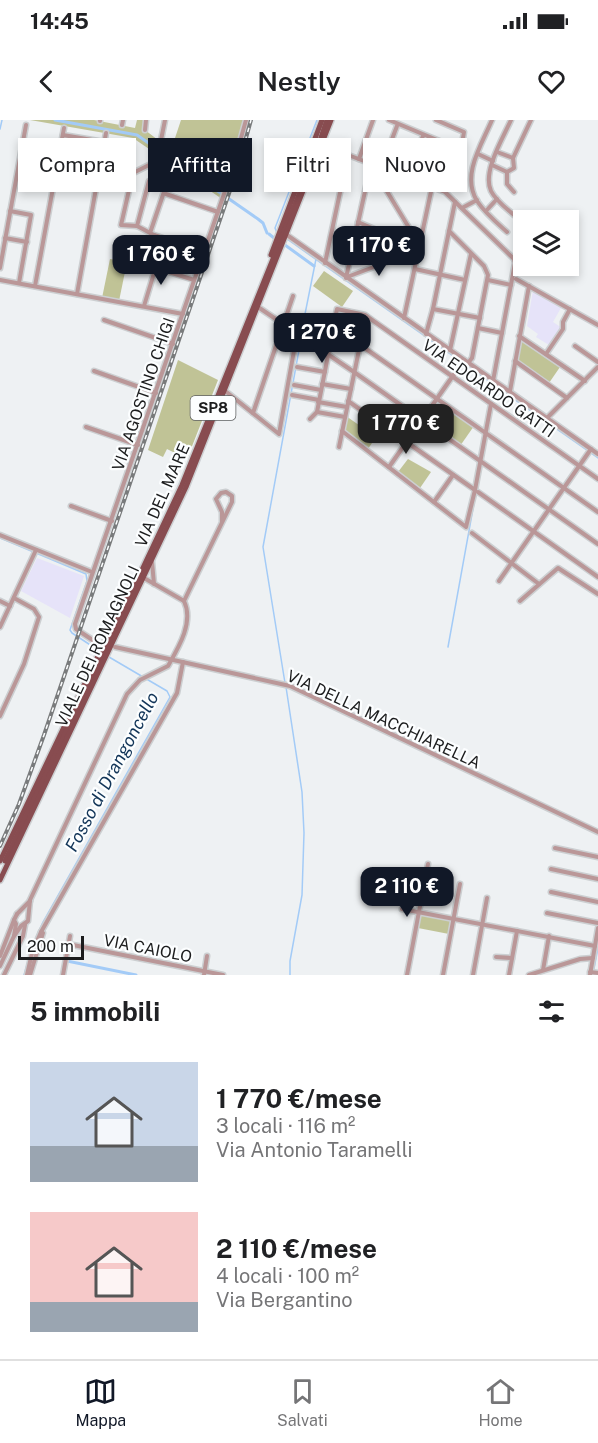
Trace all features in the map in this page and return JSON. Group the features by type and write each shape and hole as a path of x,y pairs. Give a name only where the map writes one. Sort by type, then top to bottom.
{"main road":[{"path":"0,861 103,654 190,459 322,120"},
{"name":"VIA DEL MARE","path":"103,654 184,480 329,120"},
{"name":"VIALE DEI ROMAGNOLI","path":"324,138 329,120"},
{"name":"VIALE DEI ROMAGNOLI","path":"0,887 0,876 103,654 144,578 186,487 304,192"}],"street":[{"path":"145,130 146,120"},
{"path":"161,138 165,120"},
{"name":"VIA AGOSTINO CHIGI","path":"103,654 74,626 198,271 246,120"},
{"path":"359,159 373,120"},
{"path":"389,120 461,150 464,132 436,120"},
{"path":"492,120 477,154 472,170 472,181 477,200 507,232"},
{"path":"511,120 489,172 489,184 497,199 513,214"},
{"path":"507,172 514,168 513,158 531,120"},
{"path":"0,268 26,125"},
{"path":"392,138 397,126"},
{"path":"35,286 64,128"},
{"path":"105,138 106,134"},
{"path":"63,135 81,138"},
{"path":"497,152 513,158"},
{"path":"477,154 507,172"},
{"path":"351,156 363,161"},
{"path":"198,271 148,254 152,234 166,186 157,166 149,165 134,172 121,225 137,226 152,234 204,252"},
{"path":"507,172 507,184 514,192"},
{"path":"137,226 148,185"},
{"path":"77,294 95,192"},
{"path":"325,262 340,192"},
{"path":"346,278 365,192"},
{"path":"388,192 411,231 422,238"},
{"path":"404,318 432,192"},
{"path":"445,192 514,259 493,381 490,386"},
{"path":"166,195 218,212"},
{"path":"486,211 497,199"},
{"path":"462,208 477,200"},
{"path":"426,334 456,201"},
{"path":"10,211 31,215 19,283"},
{"path":"358,222 409,241"},
{"path":"407,256 411,231"},
{"path":"389,467 460,365 472,358 488,280 486,270 449,231"},
{"path":"287,235 598,454"},
{"path":"5,238 27,242"},
{"path":"170,261 176,243"},
{"path":"450,350 471,253"},
{"path":"346,278 407,256 417,258"},
{"path":"144,306 158,260"},
{"path":"415,269 465,280"},
{"path":"169,272 194,280"},
{"path":"516,279 598,325"},
{"path":"0,280 183,314"},
{"path":"488,280 511,285"},
{"path":"510,392 529,286"},
{"path":"253,413 293,296"},
{"path":"258,307 598,544"},
{"path":"310,419 317,412 337,309 366,316 339,447"},
{"path":"433,309 480,318"},
{"path":"546,354 563,328 563,322 570,309"},
{"name":"VIA EDOARDO GATTI","path":"366,316 598,479"},
{"path":"104,320 173,344"},
{"path":"308,320 334,326"},
{"path":"478,328 502,333"},
{"path":"225,390 279,434 300,335"},
{"path":"519,336 585,381"},
{"path":"331,337 360,343 598,512"},
{"path":"547,418 585,381 598,364 575,346"},
{"path":"515,361 567,398"},
{"path":"297,367 324,372"},
{"path":"94,371 156,393"},
{"path":"322,384 351,389"},
{"path":"294,385 321,390"},
{"path":"292,395 347,407"},
{"path":"348,401 598,577"},
{"path":"342,431 467,527 482,463 491,404"},
{"path":"317,412 345,417"},
{"path":"86,427 138,445"},
{"path":"499,581 591,449"},
{"path":"434,502 453,475"},
{"path":"0,966 14,936 28,921 30,900 126,697 140,680 166,669 172,659 188,622 184,601 233,500 228,492 221,493 216,499 222,512 222,522"},
{"path":"70,506 112,521"},
{"path":"471,533 539,584"},
{"path":"0,535 36,552 92,572"},
{"path":"0,627 36,552"},
{"path":"152,561 154,585"},
{"path":"520,601 558,568 598,594"},
{"path":"144,578 184,601"},
{"path":"0,716 24,664 39,617 34,609 14,598"},
{"path":"0,601 10,606"},
{"name":"VIA DELLA MACCHIARELLA","path":"115,646 290,686 598,832"},
{"path":"29,975 32,953 41,932 177,693 183,662"},
{"path":"555,848 598,856"},
{"path":"407,975 428,864"},
{"path":"551,869 598,879"},
{"path":"443,975 460,884"},
{"path":"551,892 598,902"},
{"path":"473,975 487,898"},
{"path":"0,956 17,914 30,900"},
{"path":"402,909 595,946"},
{"path":"17,914 23,913 27,917"},
{"path":"548,913 598,926 593,973"},
{"path":"15,922 23,926"},
{"path":"14,936 15,922"},
{"path":"4,975 23,935 23,926"},
{"path":"509,975 517,931"},
{"path":"63,975 70,936"},
{"path":"543,970 549,936"},
{"name":"VIA CAIOLO","path":"68,944 223,975"},
{"path":"204,973 207,956"},
{"path":"496,957 512,958"},
{"path":"529,975 580,959 593,958"}],"shaded area":[{"path":"533,290 562,306 553,322 562,328 549,345 536,337 538,334 527,326"},
{"path":"37,558 84,576 70,618 21,591"}],"green space":[{"path":"30,120 94,120 135,128 137,120 146,120 145,130 155,138 148,138 148,148 133,138"},
{"path":"181,120 246,120 241,138 175,138"},
{"path":"212,192 224,192 222,199"},
{"path":"110,259 127,262 119,301 102,298"},
{"path":"324,271 353,291 342,307 313,286"},
{"path":"521,339 560,367 549,383 517,360"},
{"path":"178,360 218,380 187,459 167,449 163,457 148,450"},
{"path":"452,410 474,426 460,446 439,431"},
{"path":"346,416 376,437 368,449 344,430"},
{"path":"408,459 431,472 420,488 398,472"},
{"path":"420,913 452,919 449,934 418,928"}],"waterway":[{"path":"0,129 2,120"},
{"path":"55,120 137,135 258,219 263,223 267,233"},
{"path":"277,233 275,228 317,120"},
{"path":"269,234 274,238"},
{"path":"287,239 490,382"},
{"path":"285,245 314,266"},
{"path":"301,334 316,259"},
{"path":"285,683 263,547 301,339"},
{"path":"494,385 598,458"},
{"path":"492,404 495,388"},
{"path":"448,647 476,492"},
{"name":"Fosso di Drangoncello","path":"0,538 86,574 87,581 70,630 98,650"},
{"name":"Fosso di Drangoncello","path":"24,975 33,944 43,922 170,697 167,691 109,657"},
{"path":"286,687 302,792 304,833 302,895 290,961 290,975"},
{"path":"592,975 598,944"},
{"path":"67,961 136,975"}],"railway":[{"path":"0,846 19,804 44,735 238,167 251,120"}]}
